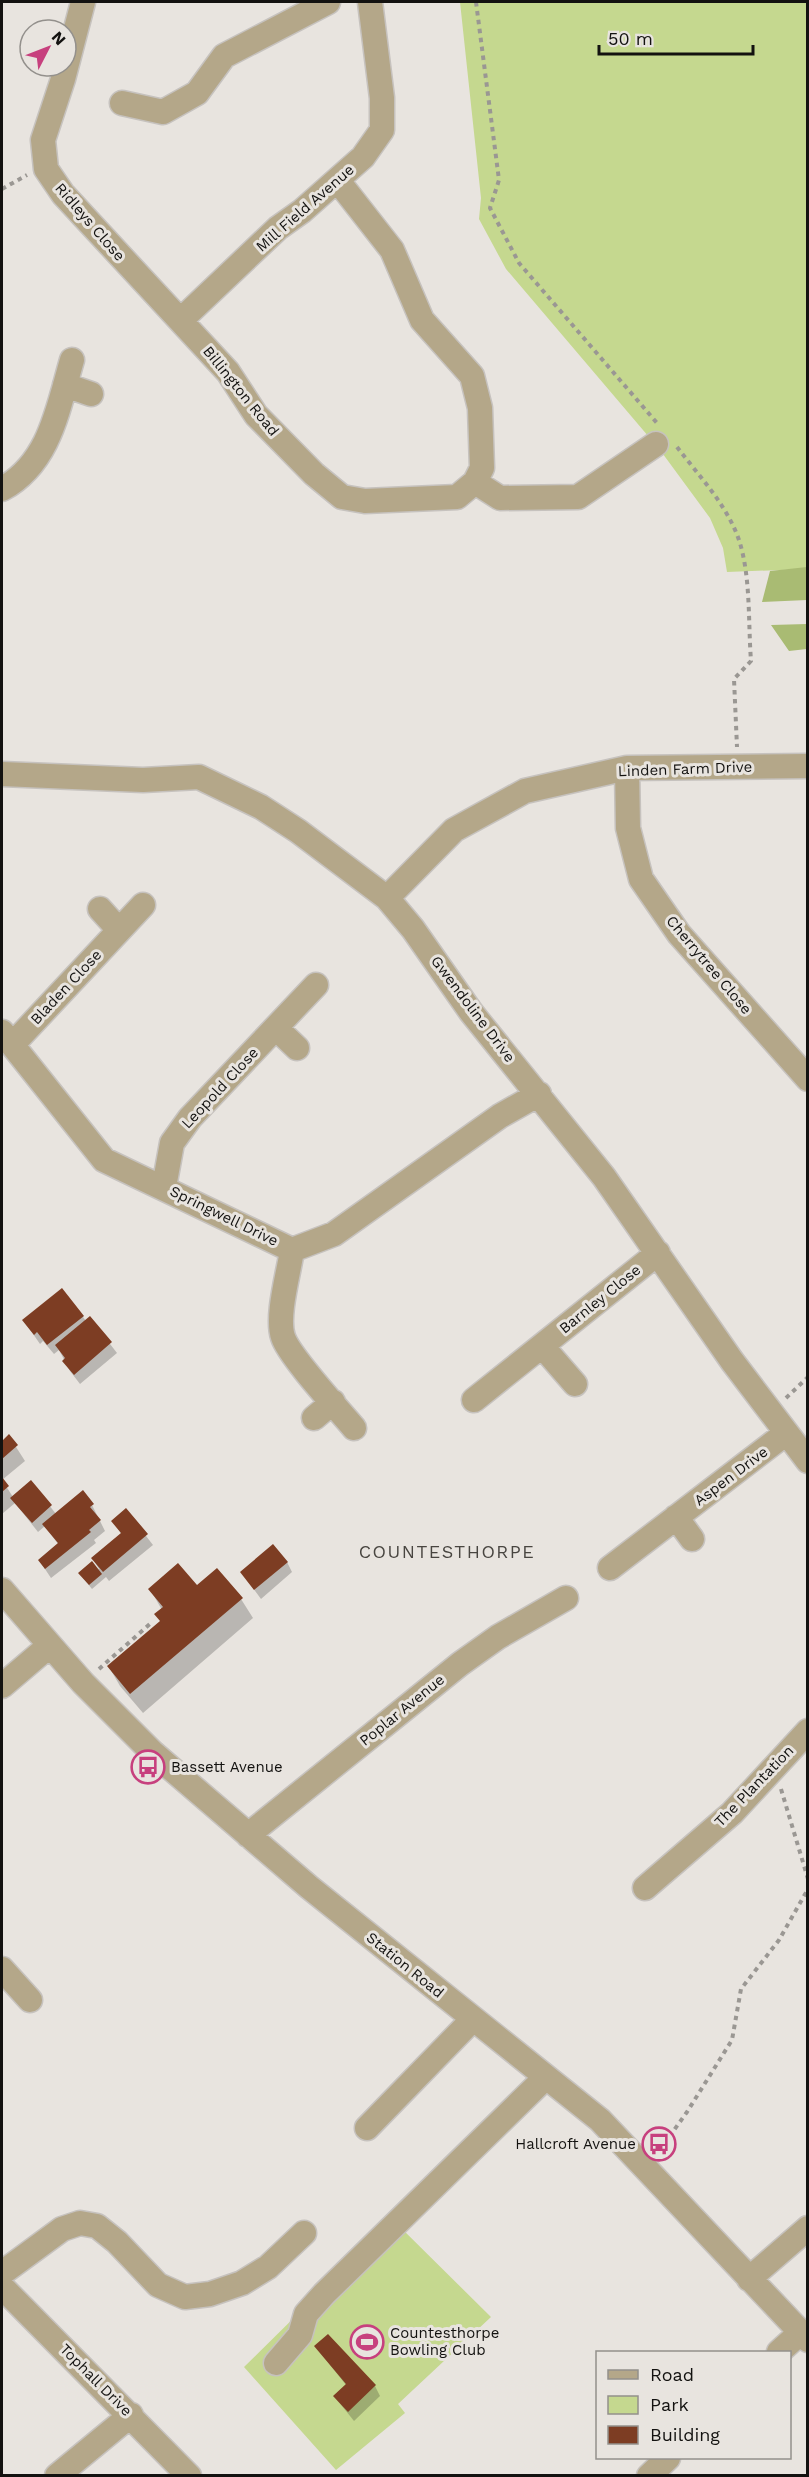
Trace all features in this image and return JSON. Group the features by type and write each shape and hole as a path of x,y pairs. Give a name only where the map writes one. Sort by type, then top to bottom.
{"street":[{"name":"Ridleys Close","path":"83,2 63,79 43,140 46,169 78,211 181,320"},
{"path":"122,103 163,111 197,93 224,56 328,2"},
{"name":"Mill Field Avenue","path":"181,320 278,228 338,181 363,158 382,130 382,98 370,2"},
{"path":"338,181 392,250 422,320 472,376 480,408 482,468 475,482 500,498 578,497 663,438"},
{"name":"Billington Road","path":"181,320 228,372 256,415 314,474 342,497 365,501 457,497 475,482"},
{"path":"2,489 34,464 50,434 72,360"},
{"path":"65,385 91,394"},
{"name":"Linden Farm Drive","path":"387,898 454,830 525,790 627,768 807,766"},
{"name":"Cherrytree Close","path":"627,768 628,828 640,879 679,934 807,1079"},
{"name":"Gwendoline Drive","path":"2,774 143,780 199,777 261,807 298,831 387,898 413,929 471,1012 604,1177 785,1434 807,1461"},
{"name":"Bladen Close","path":"7,1038 143,905"},
{"path":"100,909 119,930"},
{"name":"Leopold Close","path":"164,1187 172,1143 190,1118 316,985"},
{"path":"276,1028 297,1048"},
{"name":"Springwell Drive","path":"7,1038 104,1160 292,1250 334,1234 500,1116 539,1094"},
{"path":"292,1250 282,1313 283,1336 354,1428"},
{"name":"Barnley Close","path":"474,1400 658,1253"},
{"path":"542,1346 575,1384"},
{"path":"314,1418 333,1402"},
{"name":"Aspen Drive","path":"610,1568 785,1434"},
{"path":"676,1517 692,1539"},
{"name":"Station Road","path":"2,1590 83,1683 152,1752 248,1835 472,2019 600,2120 804,2336"},
{"name":"Poplar Avenue","path":"248,1835 460,1664 498,1637 566,1598"},
{"path":"2,1686 49,1646"},
{"name":"The Plantation","path":"645,1888 732,1813 807,1731"},
{"path":"2,1969 30,2000"},
{"path":"367,2128 472,2019"},
{"path":"276,2363 300,2335 306,2314 324,2294 546,2077"},
{"path":"2,2273 62,2229 80,2223 97,2226 117,2242 158,2285 185,2297 210,2294 242,2283 268,2267 304,2233"},
{"path":"749,2279 807,2228"},
{"name":"Tophall Drive","path":"2,2288 189,2475"},
{"path":"781,2351 804,2336"},
{"path":"57,2475 131,2415"},
{"path":"649,2475 666,2459"}],"path":[{"path":"476,2 499,180 490,208 519,263 725,510 739,540 745,572 750,661 734,679 738,766"},
{"path":"2,189 46,169"},
{"path":"771,1414 807,1377"},
{"path":"83,1683 152,1623"},
{"path":"774,1766 807,1879"},
{"path":"646,2167 687,2112 732,2040 741,1989 779,1940 807,1889"}],"green space":[{"path":"460,2 807,2 807,569 727,572 723,548 710,518 660,450 506,269 479,219 481,198"},
{"path":"807,567 807,600 762,602 770,571"},
{"path":"807,624 807,649 789,651 771,625"},
{"name":"Countesthorpe Bowling Club","path":"393,2220 491,2317 398,2404 405,2413 336,2470 244,2367"}],"building":[{"path":"62,1288 84,1316 47,1345 37,1332 34,1335 22,1320"},
{"path":"90,1316 112,1342 74,1375 62,1361 65,1358 55,1345"},
{"path":"9,1434 18,1445 2,1459 2,1441"},
{"path":"2,1477 9,1486 2,1492"},
{"path":"31,1480 52,1505 32,1523 10,1498"},
{"path":"83,1490 94,1504 90,1507 101,1520 89,1530 91,1532 45,1569 38,1560 58,1543 42,1524"},
{"path":"126,1508 148,1534 103,1572 91,1558 121,1533 111,1521"},
{"path":"273,1544 288,1562 254,1590 240,1572"},
{"path":"92,1561 102,1574 89,1585 78,1573"},
{"path":"178,1563 197,1585 217,1568 243,1598 130,1694 107,1666 160,1621 154,1614 163,1607 148,1589"},
{"path":"328,2334 376,2385 348,2412 333,2396 346,2384 314,2346"}],"place":[{"name":"Bassett Avenue","path":"148,1767"},
{"name":"Hallcroft Avenue","path":"659,2144"},
{"name":"Countesthorpe Bowling Club","path":"367,2342"}],"district":[{"name":"COUNTESTHORPE","path":"447,1552"}]}
